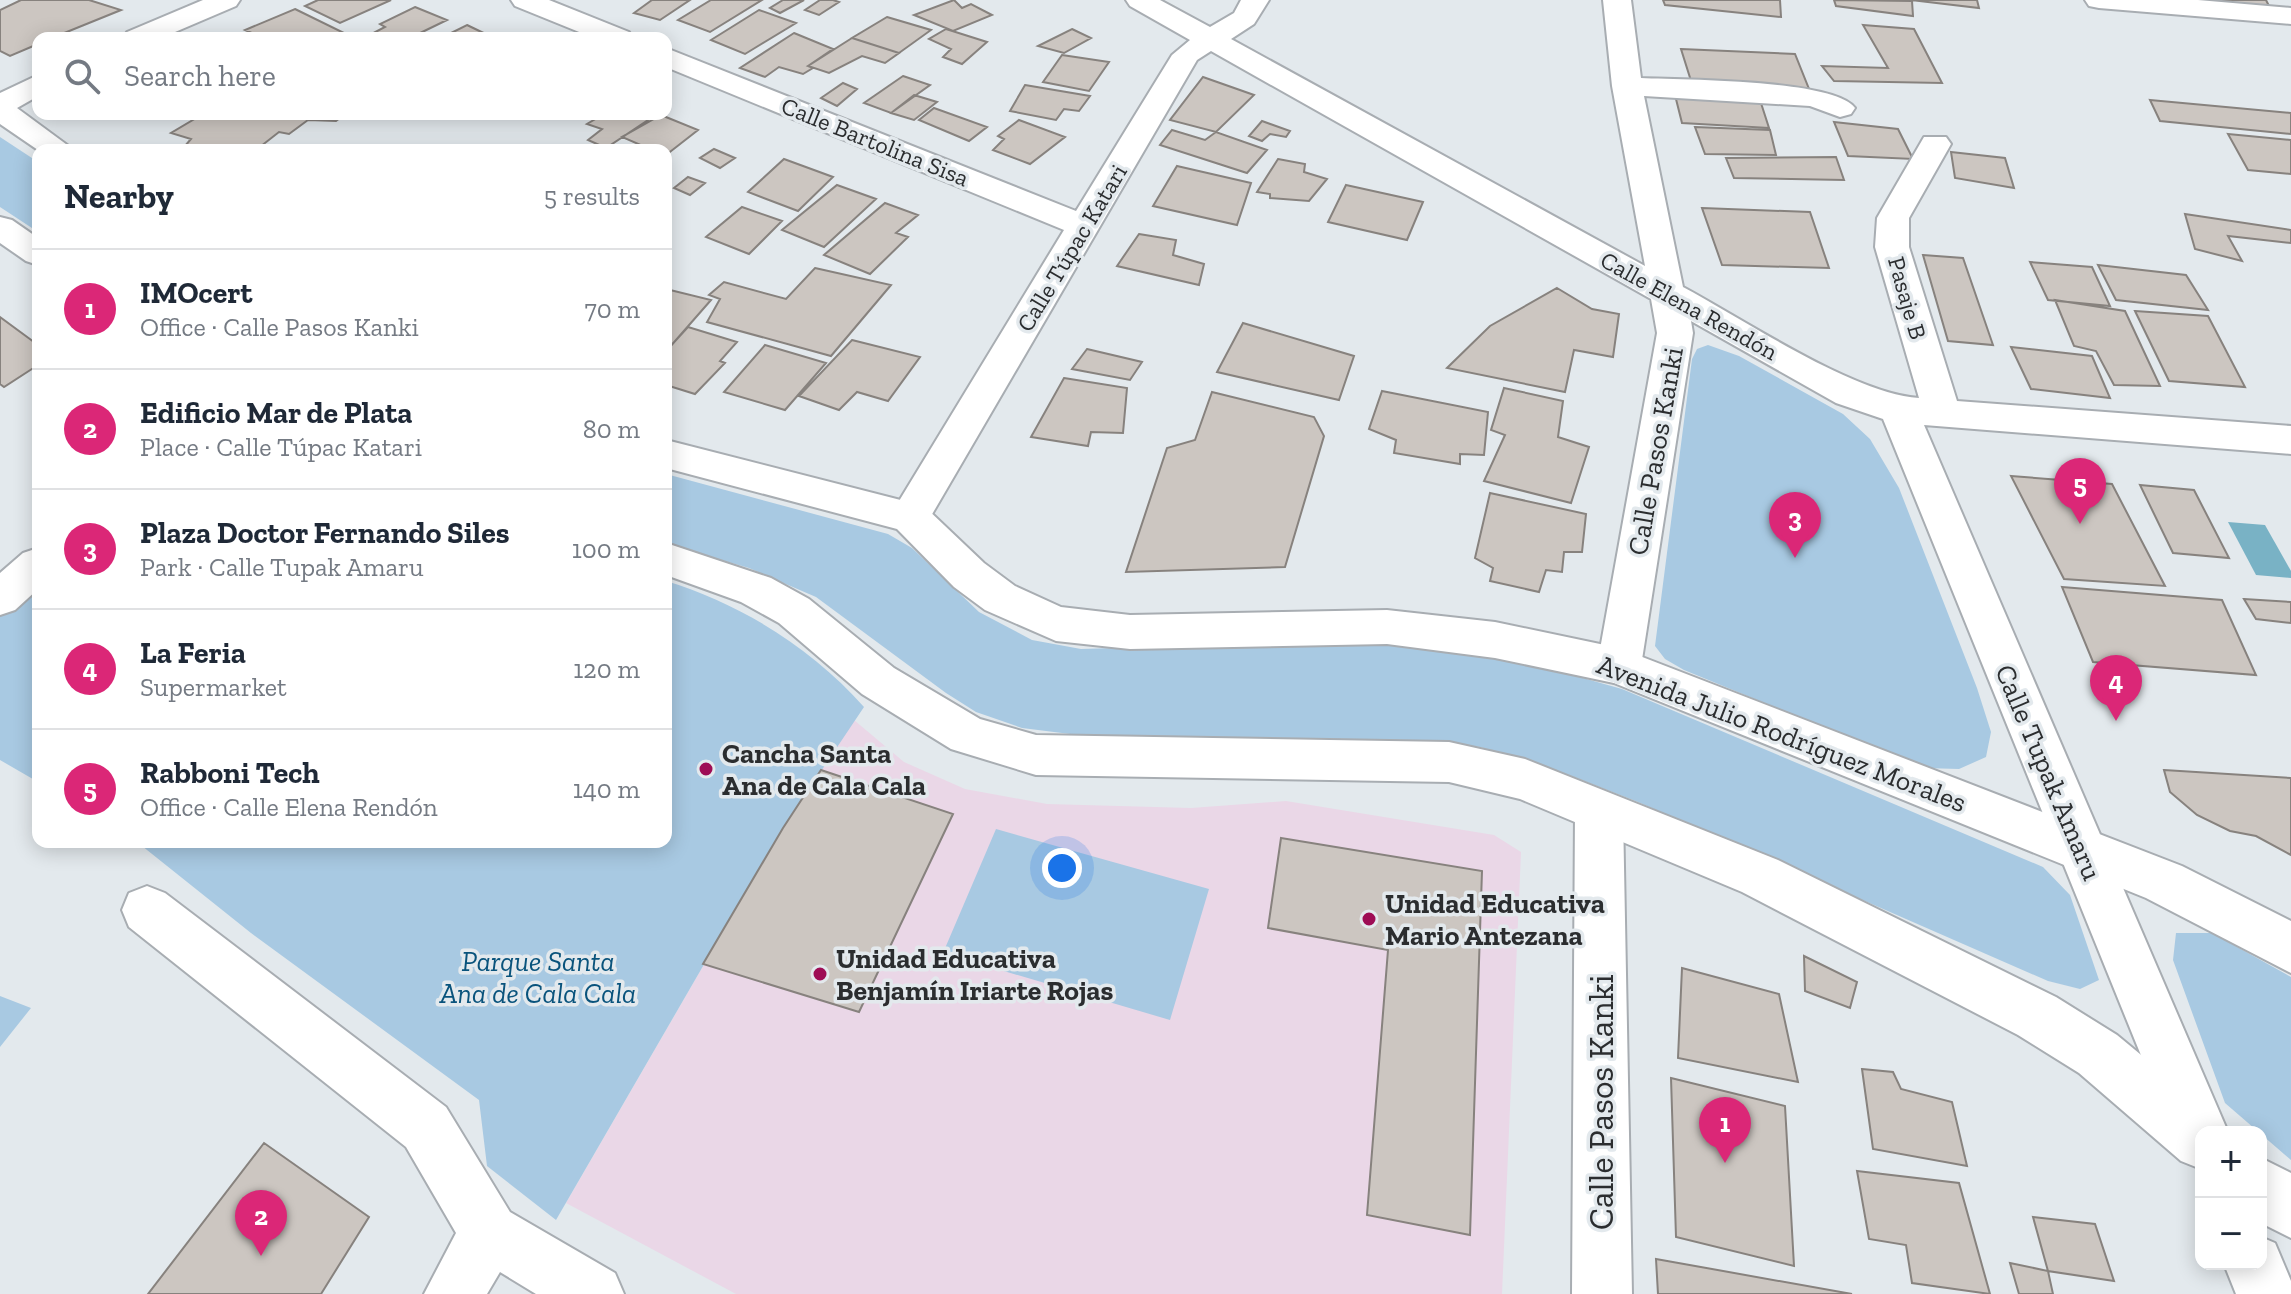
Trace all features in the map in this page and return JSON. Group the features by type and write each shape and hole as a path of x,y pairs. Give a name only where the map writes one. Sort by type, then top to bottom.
{"street":[{"path":"151,32 226,0"},
{"path":"525,0 604,32"},
{"name":"Calle Elena Rendón","path":"1140,0 1849,394 1898,410 2291,440"},
{"name":"Calle Túpac Katari","path":"910,517 1186,55 1244,18 1255,0"},
{"name":"Calle Pasos Kanki","path":"1617,0 1627,86 1675,333 1619,666"},
{"path":"2099,0 2291,16"},
{"name":"Calle Bartolina Sisa","path":"672,59 1085,227"},
{"path":"1627,86 1815,97 1840,108"},
{"path":"32,88 0,107 50,144"},
{"name":"Pasaje B","path":"1935,144 1893,218 1892,247 1942,414"},
{"path":"0,227 32,250"},
{"name":"Calle Tupak Amaru","path":"1898,410 2198,1126"},
{"path":"672,456 910,517"},
{"name":"Avenida Julio Rodríguez Morales","path":"910,517 969,575 1000,598 1056,624 1130,632 1387,627 1495,640 1619,666 2164,882 2291,948"},
{"path":"672,561 756,590 794,611 878,681 967,735 1036,755 1449,762 1525,780 1599,813 1760,876 2037,1016 2098,1054 2195,1136"},
{"path":"0,598 32,569"},
{"name":"Calle Pasos Kanki","path":"1599,813 1602,1294"},
{"path":"147,910 426,1127 489,1233 594,1294"},
{"path":"2267,1191 2291,1209"},
{"path":"454,1294 489,1233"},
{"path":"2256,1270 2266,1294"}],"shaded area":[{"path":"2228,522 2265,525 2291,571 2291,578 2256,575"},
{"path":"854,720 904,762 965,789 1047,804 1191,808 1286,801 1494,835 1521,852 1502,1294 736,1294 566,1203 783,828"}],"green space":[{"path":"0,137 32,158 32,228 0,207"},
{"path":"1708,345 1739,356 1843,414 1870,439 1899,488 1977,688 1991,732 1986,757 1959,769 1924,768 1684,670 1665,659 1655,646 1692,359 1697,349"},
{"path":"672,476 888,534 912,548 979,612 1032,640 1081,649 1316,642 1419,645 1526,662 1622,689 2043,867 2070,895 2099,980 2080,989 2048,981 1638,802 1551,768 1480,747 1408,740 1094,737 1022,728 976,712 816,597 749,568 672,546"},
{"path":"32,583 32,779 0,760 0,612"},
{"name":"Parque Santa Ana de Cala Cala","path":"672,583 721,602 774,630 822,666 864,707 783,828 556,1220 487,1166 479,1100 251,933 145,848 672,848"},
{"path":"996,829 1209,889 1170,1020 943,953"},
{"path":"2176,933 2212,933 2291,977 2291,1160 2267,1139 2267,1126 2252,1126 2225,1103 2173,960"},
{"path":"0,996 31,1008 0,1047"}],"building":[{"path":"21,0 89,0 121,10 67,32 32,32 32,47 10,56 0,51 0,10"},
{"path":"318,0 391,0 340,23 305,6"},
{"path":"652,0 690,0 660,20 634,13"},
{"path":"711,0 762,0 710,32 678,20"},
{"path":"783,0 804,0 780,13 770,8"},
{"path":"820,0 839,2 819,15 805,10"},
{"path":"954,0 962,8 971,4 992,15 953,31 914,15"},
{"path":"1663,0 1780,0 1781,17 1665,5"},
{"path":"1834,0 1912,1 1913,16 1836,6"},
{"path":"1911,0 1977,0 1979,8"},
{"path":"2160,0 2266,0 2270,8"},
{"path":"415,7 447,20 422,32 375,32 385,27 380,24"},
{"path":"295,9 342,32 250,32 245,30"},
{"path":"759,10 796,23 745,54 711,40"},
{"path":"887,17 931,30 899,53 852,38"},
{"path":"467,25 482,32 453,32"},
{"path":"1863,25 1914,29 1942,83 1834,81 1822,66 1888,68"},
{"path":"946,29 987,42 962,64 943,57 951,49 929,39"},
{"path":"1072,29 1091,38 1064,53 1038,46"},
{"path":"794,33 833,49 808,66 813,68 803,74 779,67 765,77 740,68"},
{"path":"852,38 899,53 885,63 862,56 829,73 808,66"},
{"path":"1681,49 1795,54 1809,89 1692,84"},
{"path":"1062,55 1109,62 1089,91 1043,82"},
{"path":"903,76 930,85 891,113 864,103"},
{"path":"1203,77 1254,95 1216,132 1170,120"},
{"path":"843,83 857,89 837,106 821,98"},
{"path":"1025,85 1090,96 1079,111 1064,109 1056,120 1010,111"},
{"path":"914,95 937,102 914,120 891,113"},
{"path":"1675,95 1760,100 1769,128 1682,123"},
{"path":"2150,100 2291,113 2291,134 2160,121"},
{"path":"934,108 987,127 969,141 919,120"},
{"path":"672,119 698,130 672,150 672,144 638,144 622,137 652,120"},
{"path":"193,120 308,120 289,134 279,132 264,144 187,144 191,139 171,133"},
{"path":"594,120 648,120 612,144 597,144 588,140 602,129 587,124"},
{"path":"1019,120 1065,137 1030,164 993,150 1004,139 998,136"},
{"path":"1262,121 1290,131 1286,137 1270,134 1262,141 1249,136"},
{"path":"1834,122 1898,129 1913,159 1848,156"},
{"path":"1695,127 1770,130 1776,155 1705,154"},
{"path":"1172,130 1205,140 1216,132 1267,150 1247,173 1160,145"},
{"path":"2228,134 2291,140 2291,174 2248,170"},
{"path":"714,149 735,158 720,168 700,158"},
{"path":"1951,152 2005,158 2014,188 1955,178"},
{"path":"1836,157 1844,180 1734,178 1726,158"},
{"path":"784,159 833,177 798,211 748,192"},
{"path":"1278,159 1305,164 1304,172 1327,179 1309,201 1270,198 1270,194 1257,192"},
{"path":"1177,166 1251,183 1237,225 1153,206"},
{"path":"688,177 705,183 690,195 674,188"},
{"path":"837,185 876,199 824,247 782,230"},
{"path":"1346,185 1423,202 1407,240 1328,222"},
{"path":"885,203 918,215 896,233 908,237 870,274 824,255"},
{"path":"742,207 782,221 749,254 706,237"},
{"path":"1702,208 1810,212 1829,268 1722,265"},
{"path":"2185,214 2291,230 2291,243 2228,236 2242,261 2195,249"},
{"path":"1139,234 1176,240 1173,255 1204,264 1199,285 1117,266"},
{"path":"1923,255 1963,258 1993,345 1948,341"},
{"path":"2030,262 2092,267 2110,306 2048,300"},
{"path":"2098,265 2186,275 2208,310 2116,300"},
{"path":"815,268 891,285 831,356 707,322 720,299 709,295 724,282 786,299"},
{"path":"1557,288 1592,309 1619,314 1613,357 1574,350 1565,392 1447,368 1490,326"},
{"path":"672,290 711,300 672,345"},
{"path":"2055,300 2125,311 2160,386 2114,385 2096,351 2074,346"},
{"path":"2135,311 2208,316 2245,387 2169,381"},
{"path":"0,317 32,341 32,369 4,387 0,384"},
{"path":"1243,323 1354,356 1339,400 1217,372"},
{"path":"688,327 737,342 720,361 725,363 695,394 672,387 672,344"},
{"path":"852,340 920,357 888,401 857,392 839,410 799,396"},
{"path":"765,345 826,363 785,410 724,392"},
{"path":"2011,347 2092,356 2110,398 2031,389"},
{"path":"1087,349 1142,362 1130,380 1072,369"},
{"path":"1064,378 1127,388 1123,433 1091,432 1088,446 1031,437"},
{"path":"1504,388 1563,401 1558,437 1589,447 1571,503 1484,481 1505,435 1491,430"},
{"path":"1382,391 1488,412 1484,455 1460,454 1460,464 1394,453 1396,440 1369,429"},
{"path":"1212,392 1314,417 1324,436 1285,567 1126,572 1167,448 1195,440"},
{"path":"2011,476 2112,484 2165,586 2064,579"},
{"path":"2140,485 2194,490 2229,558 2173,553"},
{"path":"1490,493 1586,514 1582,552 1564,552 1562,572 1546,570 1539,592 1490,581 1493,568 1475,558"},
{"path":"2062,587 2222,600 2256,675 2093,662"},
{"path":"2244,599 2291,602 2291,623 2256,619"},
{"path":"821,770 953,814 859,1012 703,964"},
{"path":"2164,770 2291,778 2291,855 2256,836 2230,831 2197,815 2170,792"},
{"path":"1281,838 1482,871 1470,1235 1367,1215 1388,950 1268,928"},
{"path":"1804,956 1857,982 1850,1008 1805,991"},
{"path":"1682,968 1779,994 1798,1082 1678,1058"},
{"path":"1862,1069 1893,1072 1901,1089 1952,1102 1967,1166 1873,1149"},
{"path":"1671,1078 1785,1106 1794,1266 1676,1237"},
{"path":"264,1143 369,1217 321,1294 148,1294"},
{"path":"1857,1171 1959,1183 1990,1294 1912,1283 1906,1245 1869,1239"},
{"path":"2033,1217 2095,1224 2114,1281 2048,1271"},
{"path":"1656,1259 1852,1294 1658,1294"},
{"path":"2010,1263 2048,1271 2053,1294 2019,1294"}],"place":[{"name":"Rabboni Tech","path":"2080,524"},
{"name":"Plaza Doctor Fernando Siles","path":"1795,558"},
{"name":"La Feria","path":"2116,721"},
{"name":"Cancha Santa Ana de Cala Cala","path":"706,769"},
{"name":"Unidad Educativa Mario Antezana","path":"1369,919"},
{"name":"Unidad Educativa Benjamín Iriarte Rojas","path":"820,974"},
{"name":"IMOcert","path":"1725,1163"},
{"name":"Edificio Mar de Plata","path":"261,1256"}]}
